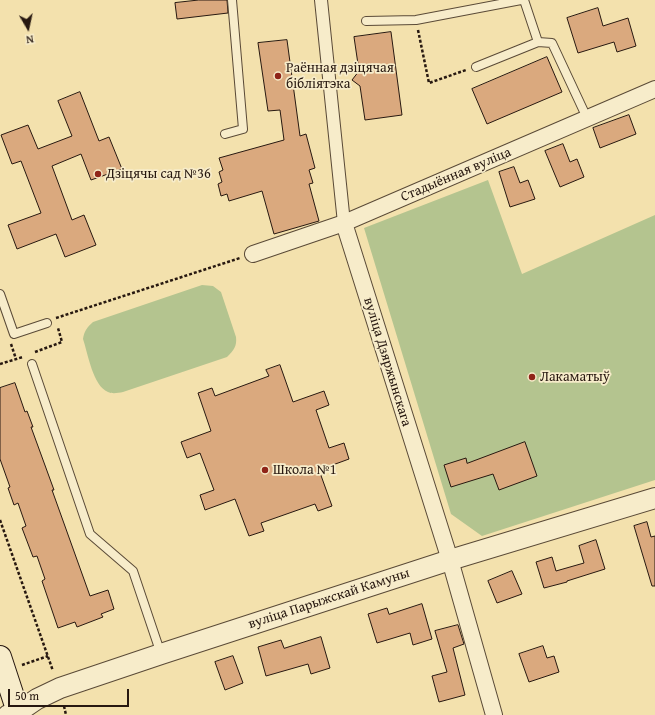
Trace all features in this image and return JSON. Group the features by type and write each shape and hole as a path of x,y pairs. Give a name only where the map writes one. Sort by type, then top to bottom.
{"main road":[{"path":"8,662 15,714"}],"street":[{"name":"вуліца Дзяржынскага","path":"321,0 344,223 450,560 494,715"},
{"name":"Стадыённая вуліца","path":"254,254 344,223 655,89"},
{"name":"вуліца Парыжскай Камуны","path":"15,714 37,699 60,688 160,654 450,560 655,498"}],"lane":[{"path":"225,134 243,129 232,0"},
{"path":"366,21 416,20 522,0 538,42"},
{"path":"476,67 538,42 552,43 587,118"},
{"path":"0,294 14,334 47,323"},
{"path":"32,364 90,534 133,571 160,654"}],"path":[{"path":"416,20 429,83 476,67"},
{"path":"0,364 62,342 55,318 254,254"},
{"path":"9,338 16,359"},
{"path":"0,520 55,675"},
{"path":"8,662 48,656"}],"green space":[{"name":"Лакаматыў","path":"488,180 522,274 655,215 655,480 482,536 451,514 364,228"},
{"path":"202,285 213,286 221,292 236,337 233,350 227,357 123,392 111,393 103,389 95,377 83,339 89,326 93,322"}],"building":[{"path":"199,0 227,0 228,13 177,19 175,3"},
{"path":"598,8 603,26 628,18 636,46 617,52 614,42 578,53 567,18"},
{"path":"391,32 402,115 365,120 360,86 352,80 359,71 354,37"},
{"path":"287,40 300,136 306,134 315,168 309,170 313,183 309,184 319,221 274,234 262,191 229,201 227,194 221,196 218,184 222,182 219,172 223,170 219,158 284,140 280,110 268,111 258,43"},
{"path":"547,57 562,92 487,124 472,89"},
{"path":"80,92 99,141 109,137 122,169 91,180 81,154 52,166 72,220 84,215 96,245 65,257 56,234 17,249 8,225 41,213 21,161 12,164 1,135 28,125 38,149 72,136 58,101"},
{"path":"629,115 636,134 600,148 593,128"},
{"path":"563,144 570,162 577,159 584,177 560,187 545,151"},
{"path":"514,167 520,183 528,180 535,199 510,207 499,172"},
{"path":"280,365 293,402 324,391 329,405 316,410 329,448 344,443 349,459 319,470 332,506 318,511 315,504 261,523 264,531 249,536 235,499 205,510 200,495 214,490 200,453 187,458 181,442 211,431 198,393 212,388 215,396 269,376 266,370"},
{"path":"15,383 25,412 27,411 33,427 31,427 54,490 52,490 90,596 108,590 114,609 101,614 103,617 77,627 75,622 58,628 42,581 45,579 37,556 33,557 22,528 26,526 18,503 14,505 8,488 10,487 0,459 0,388"},
{"path":"525,442 537,476 499,490 493,474 451,487 444,465 466,458 467,463"},
{"path":"647,522 651,537 655,536 655,586 652,586 634,526"},
{"path":"596,540 605,569 544,588 536,562 552,557 556,571 584,563 579,546"},
{"path":"512,571 522,594 497,603 488,581"},
{"path":"422,604 432,639 413,645 410,633 377,643 368,614 387,608 389,614"},
{"path":"458,625 464,644 453,648 465,695 439,702 432,676 447,672 435,631"},
{"path":"321,637 330,668 311,674 308,664 266,676 258,647 281,640 284,648"},
{"path":"543,646 547,658 554,656 559,672 529,682 519,654"},
{"path":"233,656 243,683 225,690 215,662"}],"place":[{"name":"Раённая дзіцячая бібліятэка","path":"278,76"},
{"name":"Дзіцячы сад №36","path":"98,174"},
{"name":"Лакаматыў","path":"532,377"},
{"name":"Школа №1","path":"265,470"}]}
